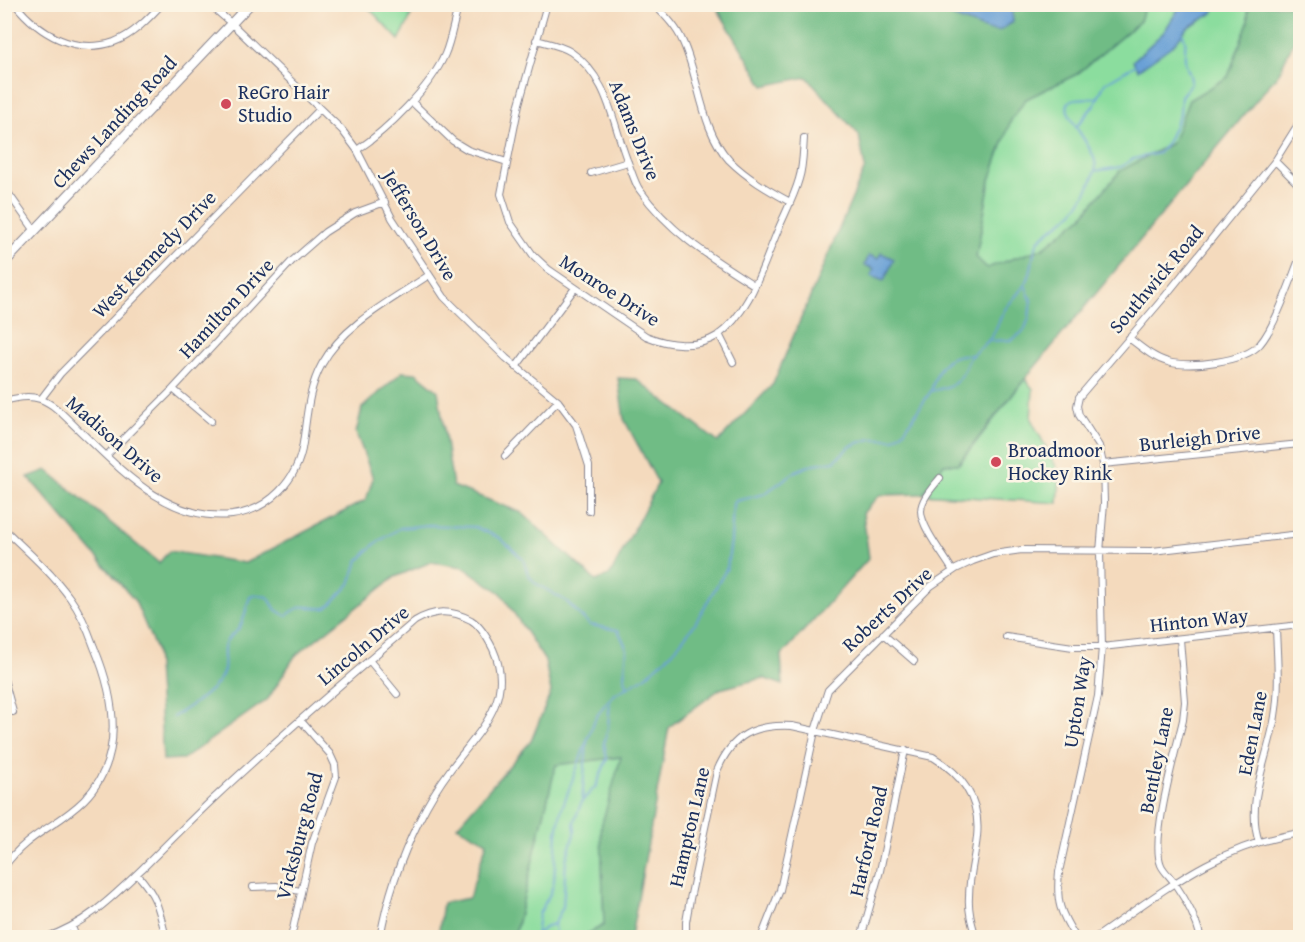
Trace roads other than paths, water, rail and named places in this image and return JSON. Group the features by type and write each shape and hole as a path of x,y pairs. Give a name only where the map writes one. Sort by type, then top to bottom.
{"main road":[{"name":"Chews Landing Road","path":"4,263 250,4"}],"street":[{"path":"16,6 29,21 45,32 66,42 94,45 115,41 142,25 162,4"},
{"name":"Jefferson Drive","path":"209,4 342,130 357,150 392,218 444,297 516,367 558,401 576,425 589,466 589,511"},
{"path":"357,150 368,143 412,102 437,69 446,53 459,4"},
{"name":"Monroe Drive","path":"548,4 519,104 501,194 510,222 533,255 548,269 646,336 661,342 688,345 719,334 738,315 754,285 800,178 804,138"},
{"path":"653,4 666,15 682,38 703,106 716,140 728,159 754,182 790,201"},
{"name":"Adams Drive","path":"536,40 569,51 580,59 600,84 609,101 638,187 663,220 701,251 754,285"},
{"path":"412,102 460,145 468,150 507,162"},
{"name":"West Kennedy Drive","path":"41,399 60,374 320,109"},
{"name":"Southwick Road","path":"1103,464 1099,446 1079,415 1077,406 1079,397 1275,160 1300,121"},
{"path":"1275,160 1300,186"},
{"path":"591,173 628,162"},
{"path":"4,187 35,231"},
{"name":"Hamilton Drive","path":"106,456 173,389 292,261 325,232 355,213 385,202"},
{"path":"1129,338 1154,356 1178,364 1227,360 1252,351 1260,344 1269,330 1300,257"},
{"name":"Madison Drive","path":"41,399 61,412 106,456 154,496 172,506 214,515 232,515 252,510 268,502 282,489 296,470 303,445 305,418 311,395 322,365 340,340 365,318 429,275"},
{"path":"516,367 575,288"},
{"path":"719,334 733,362"},
{"path":"173,389 211,421"},
{"path":"4,401 20,397 41,399"},
{"path":"505,456 558,401"},
{"name":"Burleigh Drive","path":"1103,464 1300,444"},
{"name":"Upton Way","path":"1076,938 1062,915 1057,894 1059,872 1098,696 1102,647 1100,552 1104,503 1103,464"},
{"path":"940,478 924,499 921,511 925,524 953,571"},
{"path":"4,529 38,561 70,598 86,626 101,664 114,715 109,760 84,800 33,836 15,852 4,867"},
{"name":"Roberts Drive","path":"761,938 780,890 793,840 815,731 828,690 931,586 953,571 993,554 1022,550 1152,551 1300,534"},
{"name":"Lincoln Drive","path":"44,938 72,926 109,901 300,720 415,621 429,613 456,614 472,621 490,643 498,661 500,685 492,715 450,770 418,823 392,888 380,938"},
{"name":"Hinton Way","path":"1006,637 1055,645 1102,647 1300,625"},
{"name":"Eden Lane","path":"1259,842 1254,827 1257,794 1275,717 1279,686 1276,628"},
{"path":"883,634 914,661"},
{"name":"Bentley Lane","path":"1180,639 1185,702 1159,830 1158,853 1161,866 1175,883 1197,922 1201,938"},
{"path":"369,660 397,694"},
{"path":"4,679 13,712"},
{"name":"Vicksburg Road","path":"291,938 312,843 336,777 335,765 330,754 300,720"},
{"name":"Hampton Lane","path":"686,938 690,899 717,771 722,759 741,736 771,725 815,731 933,757 948,766 961,778 972,798 977,817 978,835 969,898 969,913 976,938"},
{"name":"Harford Road","path":"861,938 880,871 905,750"},
{"path":"1095,938 1199,867 1230,852 1259,842 1300,834"},
{"path":"137,874 156,897 166,938"},
{"path":"253,887 276,886 300,891"},
{"path":"72,926 76,938"}],"water":[{"path":"941,5 1022,5 1012,12 1013,22 999,31 987,30 955,18"},
{"path":"1181,5 1215,5 1213,13 1188,27 1173,45 1138,70 1133,61 1164,32"},
{"path":"881,253 894,259 884,281 871,276 874,269 865,265 869,255 878,259"}],"waterway":[{"path":"1095,171 1121,167 1133,159 1159,153 1168,141 1180,114 1181,96 1191,84 1185,62 1185,42 1182,33"},
{"path":"1077,126 1095,104 1105,83 1137,64"},
{"path":"536,937 539,914 551,892 554,881 561,811 595,719 615,694 645,677 673,652 694,625 727,568 733,504 736,501 764,494 796,471 814,464 834,461 858,443 871,439 894,439 904,431 931,391 950,386 959,379 972,355 990,339 1004,311 1026,283 1039,240 1064,220 1087,192 1095,171 1095,162 1092,152 1072,121 1068,105 1075,99 1098,97"},
{"path":"988,341 1012,340 1024,331 1029,318 1031,300 1025,285"},
{"path":"931,391 936,375 944,363 955,356 972,355"},
{"path":"173,717 203,697 221,677 224,670 225,645 238,630 250,597 256,595 268,597 276,610 286,616 302,607 327,608 350,584 358,561 375,544 400,528 428,525 475,527 500,538 523,559 528,574 535,583 566,601 590,625 618,630 627,649 624,676 628,688"},
{"path":"582,801 596,786 607,759 604,743 608,728 610,699"},
{"path":"556,938 554,924 563,907 566,860 575,831 574,822 582,801 587,741"},
{"path":"537,935 547,926 554,924"}],"place":[{"name":"ReGro Hair Studio","path":"226,104"},
{"name":"Broadmoor Hockey Rink","path":"996,462"}]}
